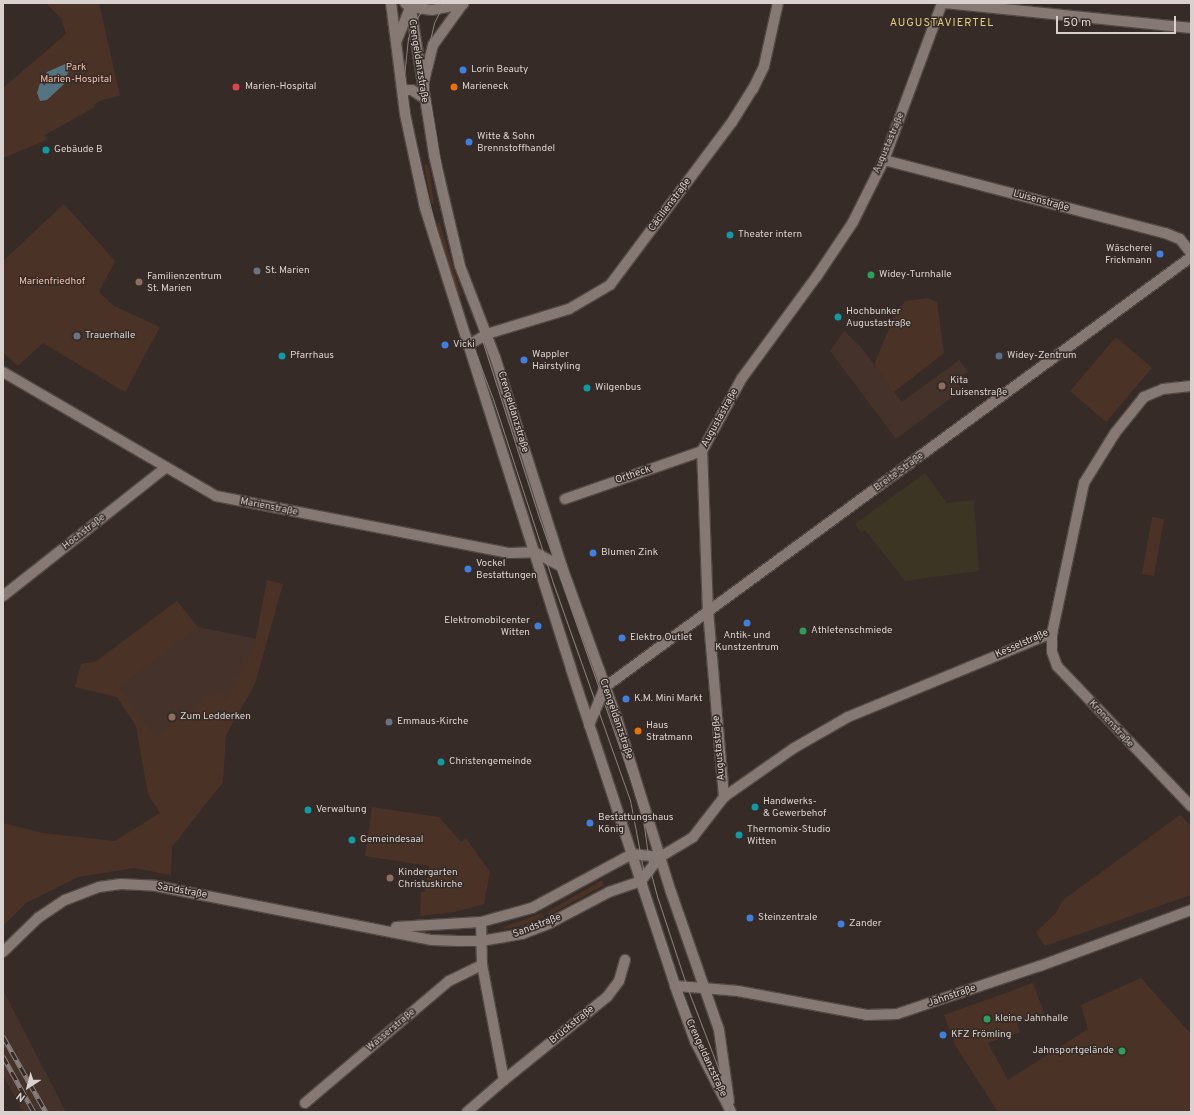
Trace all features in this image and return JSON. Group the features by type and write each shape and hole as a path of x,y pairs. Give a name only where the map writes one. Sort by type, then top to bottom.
{"street":[{"path":"391,3 398,40"},
{"name":"Cäcilienstraße","path":"487,334 568,309 610,284 732,122 753,90 764,66 778,3"},
{"name":"Augustastraße","path":"724,797 708,612 702,451 742,378 853,222 884,160 942,3"},
{"path":"946,3 1191,28"},
{"path":"409,4 440,10 463,4"},
{"name":"Crengeldanzstraße","path":"409,4 398,40 405,114 425,208 470,344 589,724 675,986 695,1041 731,1110"},
{"name":"Crengeldanzstraße","path":"409,4 424,98 449,228 472,301 487,334 562,567 605,687 703,988 719,1030 731,1110"},
{"path":"423,85 433,45 463,4"},
{"path":"403,90 412,90 424,98"},
{"name":"Luisenstraße","path":"884,160 1165,233 1180,239 1191,253"},
{"name":"Breite Straße","path":"605,687 1191,257"},
{"path":"470,344 487,334"},
{"name":"Marienstraße","path":"3,372 165,468 216,496 510,553 534,552"},
{"name":"Kesselstraße","path":"724,797 794,748 848,717 1052,633 1084,483 1115,433 1144,398 1162,389 1191,386"},
{"name":"Ortheck","path":"565,499 702,451"},
{"name":"Hochstraße","path":"3,596 165,468"},
{"path":"534,552 562,567"},
{"name":"Kronenstraße","path":"1052,633 1052,652 1057,666 1191,806"},
{"path":"589,724 605,687"},
{"path":"641,881 660,857 693,837 724,797"},
{"path":"632,854 660,857"},
{"name":"Sandstraße","path":"380,928 433,927 481,922 541,904 632,854"},
{"name":"Sandstraße","path":"3,952 38,918 65,900 99,887 121,884 156,886 380,928 432,940 481,941 522,934 550,923 609,892 641,881"},
{"name":"Jahnstraße","path":"675,986 738,991 867,1015 897,1014 1040,966 1191,910"},
{"path":"481,922 482,965 504,1080"},
{"name":"Brückstraße","path":"466,1112 607,997 619,981 625,960"},
{"name":"Wasserstraße","path":"305,1103 449,981 482,965"}],"shaded area":[{"name":"Kita Luisenstraße","path":"844,331 861,347 902,402 959,360 968,372 956,381 962,390 896,439 830,351"},
{"path":"925,473 947,503 974,500 979,571 905,581 865,530 861,533 855,524"},
{"name":"Zum Ledderken","path":"177,601 198,627 257,639 225,707 148,794 136,726 117,697 75,687 81,664 95,662"},
{"path":"3,990 66,1112 23,1112 3,1075"}],"green space":[{"name":"Park Marien-Hospital","path":"46,3 99,3 120,96 102,100 93,105 95,107 45,135 47,140 3,158 3,88 66,34 61,18"},
{"path":"424,164 428,165 429,168 434,204 431,203"},
{"name":"Marienfriedhof","path":"64,204 115,261 99,292 114,306 160,327 125,392 43,343 18,366 3,352 3,261"},
{"path":"439,221 461,293 459,296 437,224"},
{"path":"928,298 937,302 944,353 894,392 874,365 893,319 905,301"},
{"path":"1116,337 1152,368 1106,422 1070,391"},
{"path":"1152,517 1164,519 1154,576 1142,574"},
{"path":"267,580 283,584 255,684 226,735 223,782 172,847 171,875 134,868 78,877 26,903 3,926 3,823 43,833 115,841 160,813 148,794 136,726 117,697 75,687 81,664 95,662 177,601 198,627 119,687 155,736 219,690 226,701 255,642"},
{"path":"372,807 439,817 461,842 466,838 490,872 484,904 455,912 420,916 421,892 425,892 429,866 365,856"},
{"path":"1180,815 1191,826 1191,895 1045,946 1036,932 1056,913 1063,900"},
{"path":"602,880 604,885 549,915 547,912"},
{"path":"542,913 544,917 521,926 504,929 504,927"},
{"name":"Jahnsportgelände","path":"1141,978 1191,1034 1191,1112 998,1112 955,1045 944,1015 1033,983 1044,1013 1017,1023 1020,1032 988,1043 1008,1080 1088,1029 1081,1005"}],"water":[{"path":"72,61 64,84 47,100 40,101 37,93 40,83 47,72"}],"tram line":[{"path":"426,3 412,26 408,38 404,75 410,123 438,239 461,315 493,399 552,580 630,800 647,889 679,986 728,1112"},
{"path":"444,3 434,23 429,44 428,90 446,198 484,346 540,520 632,783 643,819 650,870 658,899 687,987 735,1112"}],"railway":[{"path":"3,1036 46,1112"},
{"path":"3,1056 34,1112"}],"place":[{"name":"Lorin Beauty","path":"463,70"},
{"name":"Marien-Hospital","path":"236,87"},
{"name":"Marieneck","path":"454,87"},
{"name":"Witte & Sohn Brennstoffhandel","path":"469,142"},
{"name":"Gebäude B","path":"46,150"},
{"name":"Theater intern","path":"730,235"},
{"name":"Wäscherei Frickmann","path":"1160,254"},
{"name":"St. Marien","path":"257,271"},
{"name":"Widey-Turnhalle","path":"871,275"},
{"name":"Familienzentrum St. Marien","path":"139,282"},
{"name":"Hochbunker Augustastraße","path":"838,317"},
{"name":"Trauerhalle","path":"77,336"},
{"name":"Vicki","path":"445,345"},
{"name":"Pfarrhaus","path":"282,356"},
{"name":"Widey-Zentrum","path":"999,356"},
{"name":"Wappler Hairstyling","path":"524,360"},
{"name":"Kita Luisenstraße","path":"942,386"},
{"name":"Wilgenbus","path":"587,388"},
{"name":"Blumen Zink","path":"593,553"},
{"name":"Vockel Bestattungen","path":"468,569"},
{"name":"Antik- und Kunstzentrum","path":"747,623"},
{"name":"Elektromobilcenter Witten","path":"538,626"},
{"name":"Athletenschmiede","path":"803,631"},
{"name":"Elektro Outlet","path":"622,638"},
{"name":"K.M. Mini Markt","path":"626,699"},
{"name":"Zum Ledderken","path":"172,717"},
{"name":"Emmaus-Kirche","path":"389,722"},
{"name":"Haus Stratmann","path":"638,731"},
{"name":"Christengemeinde","path":"441,762"},
{"name":"Handwerks- & Gewerbehof","path":"755,807"},
{"name":"Verwaltung","path":"308,810"},
{"name":"Bestattungshaus König","path":"590,823"},
{"name":"Thermomix-Studio Witten","path":"739,835"},
{"name":"Gemeindesaal","path":"352,840"},
{"name":"Kindergarten Christuskirche","path":"390,878"},
{"name":"Steinzentrale","path":"750,918"},
{"name":"Zander","path":"841,924"},
{"name":"kleine Jahnhalle","path":"987,1019"},
{"name":"KFZ Frömling","path":"943,1035"},
{"name":"Jahnsportgelände","path":"1122,1051"}],"district":[{"name":"AUGUSTAVIERTEL","path":"942,23"}]}
